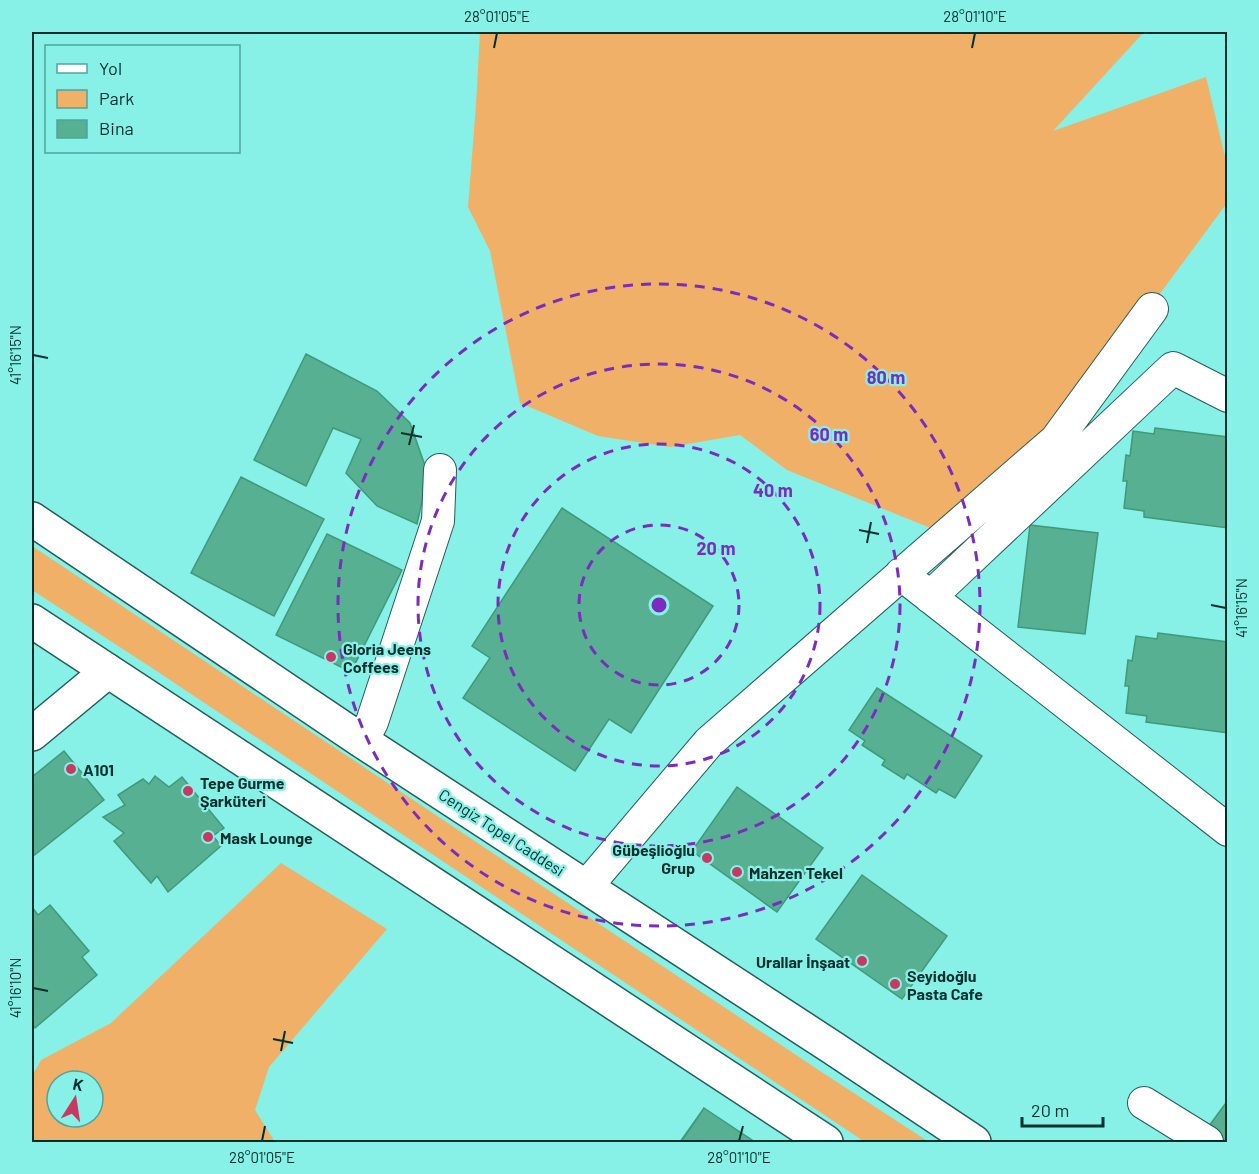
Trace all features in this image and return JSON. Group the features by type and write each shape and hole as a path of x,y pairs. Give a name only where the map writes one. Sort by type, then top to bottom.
{"main road":[{"name":"Cengiz Topel Caddesi","path":"32,519 362,741 974,1143"},
{"path":"32,621 826,1143"},
{"path":"32,734 108,671"}],"street":[{"path":"586,887 709,742 1056,440 1152,309"},
{"path":"930,597 1173,368 1227,396"},
{"path":"362,741 372,722 438,521 440,470"},
{"path":"901,574 1227,830"},
{"path":"1144,1103 1207,1143"}],"green space":[{"path":"480,32 1144,32 1053,131 1206,77 1228,169 1227,203 1054,437 933,529 787,470 740,435 670,447 598,436 520,403 490,251 468,207"},
{"path":"32,546 929,1142 865,1142 32,590"},
{"path":"281,863 387,929 269,1067 255,1110 275,1142 32,1142 32,1076 41,1060 111,1023"}],"building":[{"path":"306,354 377,391 410,423 428,474 417,524 377,506 346,473 361,439 333,428 306,486 254,460"},
{"path":"1155,428 1228,437 1228,528 1144,517 1144,511 1124,508 1127,481 1123,481 1126,455 1130,456 1133,431 1154,434"},
{"path":"241,477 324,519 274,616 191,573"},
{"path":"562,508 713,606 631,733 609,719 575,771 463,698 490,658 472,646"},
{"path":"1030,525 1098,533 1085,634 1018,627"},
{"path":"327,534 402,570 351,672 276,635"},
{"path":"1158,633 1228,642 1228,733 1146,722 1147,716 1126,713 1129,686 1125,686 1128,660 1132,661 1136,636 1157,639"},
{"path":"877,688 982,756 955,798 939,789 936,793 907,774 904,779 882,765 885,760 862,745 865,741 849,730"},
{"path":"64,751 104,800 32,857 32,777"},
{"path":"155,776 169,787 182,777 224,828 213,836 221,846 168,892 157,876 151,883 114,841 124,833 103,817 125,805 118,795 143,779 149,784"},
{"path":"737,787 823,848 777,912 692,851"},
{"path":"862,875 947,936 902,999 816,939"},
{"path":"50,905 89,951 82,957 97,975 35,1028 32,1024 32,907 38,915"},
{"path":"1228,1100 1228,1142 1224,1142 1206,1130"},
{"path":"704,1108 755,1142 681,1142"},
{"path":"704,1108 755,1142 680,1142"}],"place":[{"name":"Gloria Jeens Coffees","path":"331,657"},
{"name":"A101","path":"71,769"},
{"name":"Tepe Gurme Şarküteri","path":"188,791"},
{"name":"Mask Lounge","path":"208,837"},
{"name":"Gübeşlioğlu Grup","path":"707,858"},
{"name":"Mahzen Tekel","path":"737,872"},
{"name":"Urallar İnşaat","path":"862,961"},
{"name":"Seyidoğlu Pasta Cafe","path":"895,984"}]}
